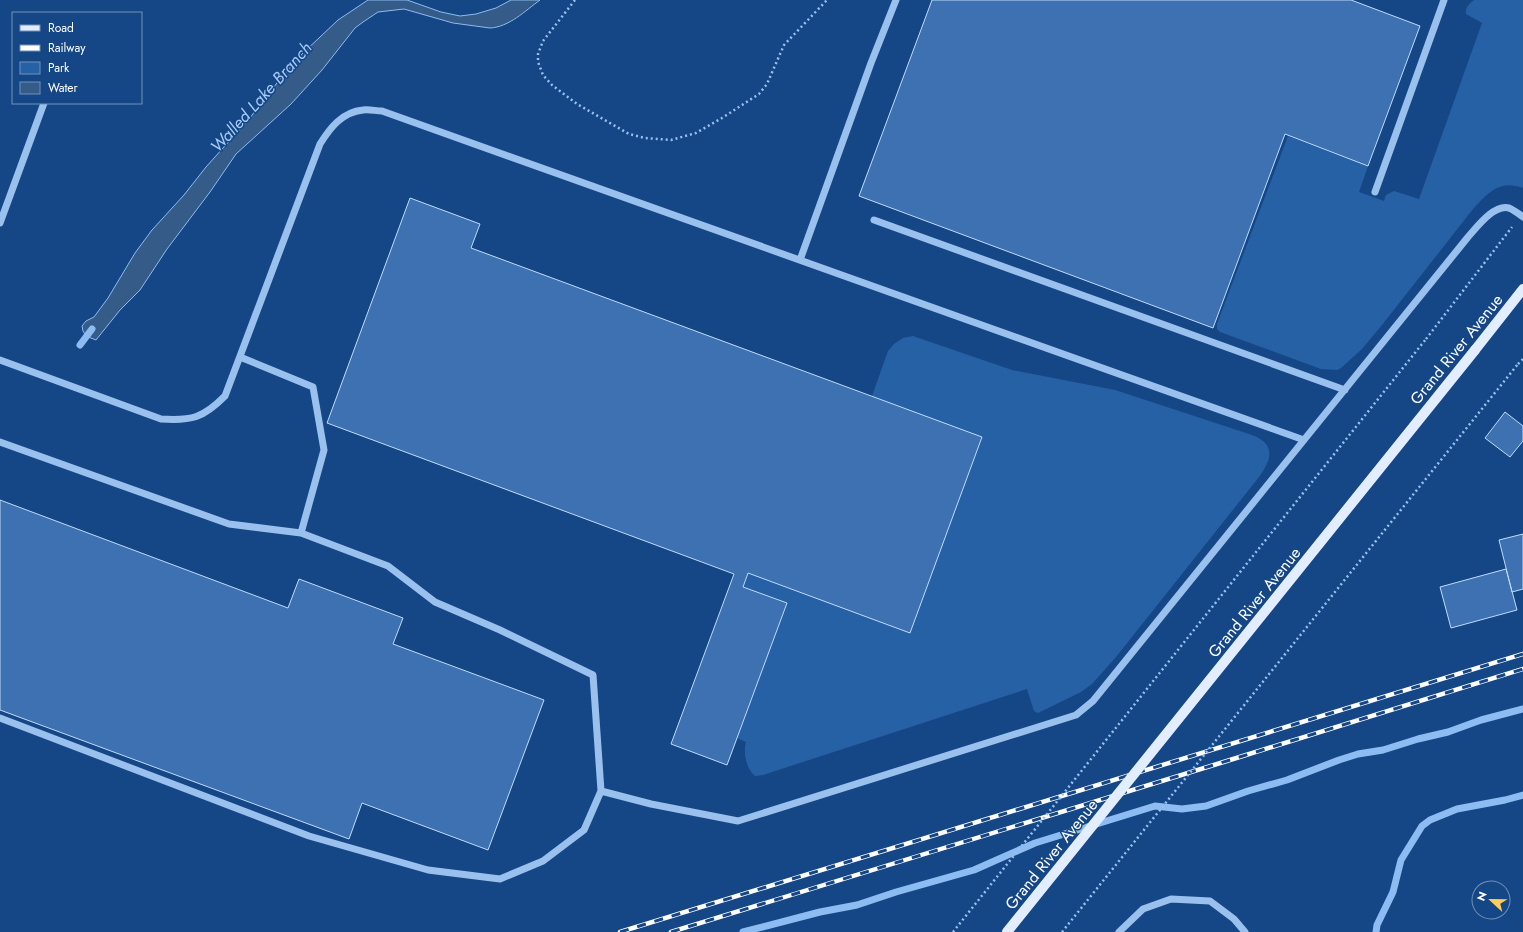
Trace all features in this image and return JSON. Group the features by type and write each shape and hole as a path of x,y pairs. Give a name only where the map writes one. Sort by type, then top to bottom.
{"main road":[{"name":"Grand River Avenue","path":"1007,932 1523,290"}],"lane":[{"path":"800,260 871,62 896,0"},
{"path":"1375,192 1444,0"},
{"path":"0,223 44,104"},
{"path":"0,360 161,418 179,420 196,417 212,409 225,396 320,144 330,128 345,115 363,110 382,111 1304,440"},
{"path":"601,791 650,804 738,821 1076,715 1093,701 1468,237 1496,210 1510,208 1522,216"},
{"path":"874,220 1345,390"},
{"path":"240,357 313,387 324,450 301,533"},
{"path":"0,442 229,524 301,533 388,566 435,602 500,630 593,675 601,791 584,830 544,861 500,879 428,870 309,836 0,718"},
{"path":"1119,932 1143,909 1171,899 1210,901 1234,918 1245,932"}],"path":[{"path":"575,0 543,41 538,54 538,62 543,75 552,85 577,104 629,134 644,138 671,140 696,132 722,118 759,94 767,84 784,45 827,0"},
{"path":"953,932 1426,340 1522,216"},
{"path":"1062,932 1523,358"}],"green space":[{"path":"1474,0 1523,0 1523,188 1507,185 1501,186 1489,193 1473,209 1362,349 1337,370 1321,369 1220,332 1217,329 1217,324 1288,136 1368,166 1359,192 1384,201 1386,195 1394,191 1419,199 1482,23 1466,14 1469,4"},
{"path":"913,336 1012,370 1115,390 1252,435 1260,439 1268,447 1269,458 1267,464 1259,477 1116,657 1092,684 1081,692 1038,713 1034,711 1027,689 763,775 755,776 747,765 745,751 746,742 737,738 787,603 743,587 748,573 872,396 888,351 894,344 903,338"}],"water":[{"path":"368,0 407,0 441,12 460,16 476,14 496,8 511,0 540,0 510,22 490,28 453,23 404,9 378,12 363,22 355,28 322,70 291,104 236,154 210,192 167,249 140,290 120,310 96,340 86,336 82,326 86,321 94,317 108,298 135,253 152,230 249,119 280,79 302,54 338,20"}],"building":[{"path":"932,0 1351,0 1420,26 1368,166 1285,134 1213,328 859,196"},
{"path":"410,198 480,224 471,248 982,437 910,633 748,573 743,587 787,603 727,765 671,744 734,574 327,423"},
{"path":"1505,412 1523,426 1523,441 1510,457 1485,438"},
{"path":"0,500 288,608 299,579 403,618 393,644 544,700 488,850 362,803 349,839 0,710"},
{"path":"1523,534 1523,589 1512,592 1499,540"},
{"path":"1506,569 1517,610 1451,628 1440,587"}],"waterway":[{"name":"Walled Lake Branch","path":"80,345 92,329"},
{"path":"743,932 820,912 857,905 896,892 974,870 1035,843 1155,806 1182,809 1206,806 1248,791 1287,780 1358,754 1383,750 1418,739 1448,732 1481,720 1523,709"},
{"path":"1376,932 1377,925 1393,892 1401,860 1422,826 1430,820 1457,809 1523,795"}],"railway":[{"path":"620,932 1523,654"},
{"path":"671,932 1523,669"}]}
